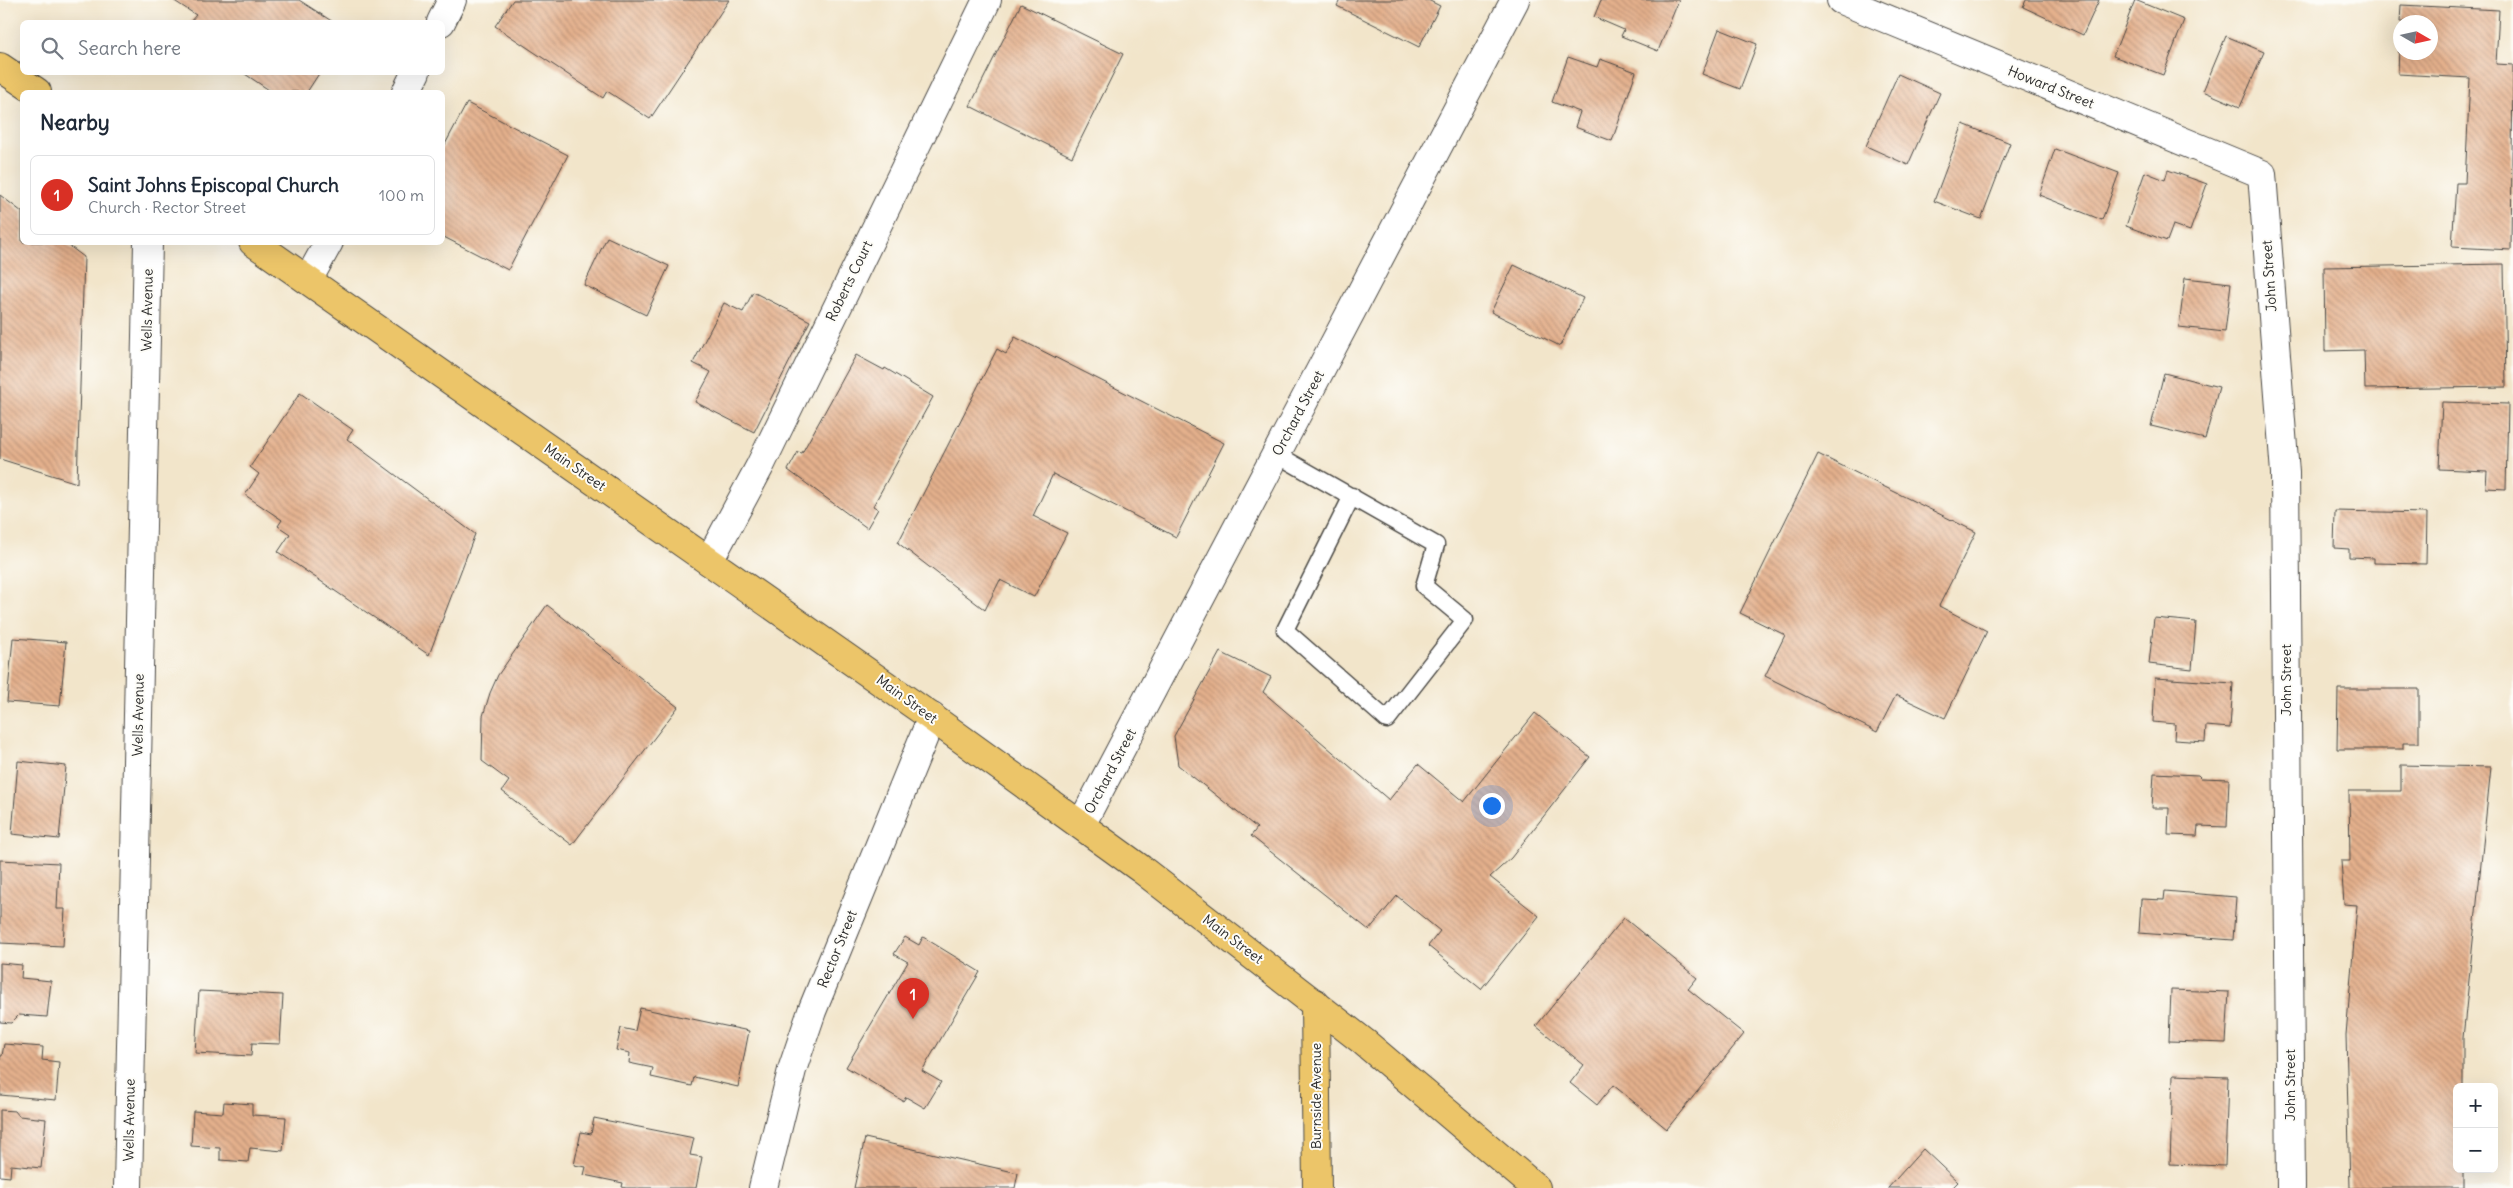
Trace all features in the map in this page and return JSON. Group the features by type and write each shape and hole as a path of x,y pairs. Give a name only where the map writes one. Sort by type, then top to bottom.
{"main road":[{"path":"0,68 34,90"},
{"name":"Main Street","path":"257,245 932,717 1081,825 1316,1003 1434,1100 1536,1188"},
{"name":"Burnside Avenue","path":"1316,1003 1317,1188"}],"street":[{"path":"442,20 452,0"},
{"name":"Roberts Court","path":"709,560 760,466 987,0"},
{"name":"Orchard Street","path":"1081,825 1515,0"},
{"name":"Howard Street","path":"1841,0 2262,174"},
{"path":"407,90 414,75"},
{"name":"John Street","path":"2262,174 2285,473 2290,1188"},
{"name":"Wells Avenue","path":"128,1188 148,245"},
{"path":"308,280 327,245"},
{"name":"Rector Street","path":"763,1188 792,1070 812,1011 932,717"}],"lane":[{"path":"1276,454 1352,496 1436,545 1424,586 1465,620 1387,720 1285,630 1352,496"}],"building":[{"path":"173,0 299,0 330,20 192,20 196,15"},
{"path":"513,0 729,0 650,119 607,91 603,98 495,26"},
{"path":"1340,0 1428,0 1440,6 1419,47 1337,6"},
{"path":"1601,0 1679,0 1658,51 1621,36 1624,30 1594,17"},
{"path":"2026,0 2099,0 2083,35 2023,7"},
{"path":"2135,0 2184,20 2163,75 2113,56"},
{"path":"1021,4 1123,54 1072,157 970,106"},
{"path":"2401,5 2499,10 2496,64 2513,65 2511,250 2452,247 2456,183 2465,183 2470,78 2398,74 2398,60 2438,60 2438,15 2400,15"},
{"path":"1719,29 1757,44 1740,89 1702,74"},
{"path":"2226,36 2264,52 2240,107 2203,91"},
{"path":"1568,57 1597,67 1600,59 1636,72 1612,141 1575,127 1580,112 1552,102"},
{"path":"1898,74 1940,93 1908,165 1866,146"},
{"path":"246,75 318,75 308,90 269,90"},
{"path":"467,103 568,155 508,270 445,238 445,144"},
{"path":"1963,124 2010,143 1981,219 1934,201"},
{"path":"2055,149 2119,173 2102,220 2039,195"},
{"path":"2168,170 2207,184 2190,231 2173,225 2167,241 2126,226 2145,172 2165,180"},
{"path":"0,195 20,210 20,245 68,245 84,257 77,483 0,459"},
{"path":"607,237 669,266 646,315 584,285"},
{"path":"2504,264 2506,387 2365,389 2364,350 2325,351 2324,267"},
{"path":"1514,265 1583,298 1560,346 1491,312"},
{"path":"2185,278 2231,283 2225,332 2179,327"},
{"path":"753,292 810,321 754,432 695,402 711,372 693,363 724,303 743,312"},
{"path":"1015,337 1224,443 1176,537 1053,474 1033,516 1067,533 1034,597 1000,580 985,610 898,543 997,349 1006,354"},
{"path":"856,355 884,370 885,368 933,397 873,506 878,509 867,528 788,470 798,452 802,453"},
{"path":"2164,373 2219,387 2205,439 2151,426"},
{"path":"300,393 353,430 347,439 475,534 429,655 278,552 290,534 278,526 282,520 245,495 259,474 250,467"},
{"path":"2442,402 2508,404 2506,489 2486,488 2487,471 2439,469"},
{"path":"1818,454 1976,532 1939,606 1987,631 1945,718 1896,695 1877,732 1765,676 1785,635 1740,613"},
{"path":"2335,511 2427,513 2426,564 2374,563 2374,558 2349,557 2349,549 2334,548"},
{"path":"547,605 678,707 572,845 502,791 509,781 482,761 483,716 490,693 498,675"},
{"path":"2154,618 2196,622 2192,669 2149,664"},
{"path":"13,638 66,642 60,706 7,702"},
{"path":"1220,652 1271,677 1263,692 1389,800 1418,764 1464,802 1535,713 1590,757 1511,858 1490,877 1539,916 1481,989 1428,946 1440,931 1397,896 1369,930 1251,836 1257,828 1178,765 1174,736"},
{"path":"2155,678 2233,683 2230,728 2206,726 2205,742 2174,740 2175,724 2153,722"},
{"path":"2338,689 2419,689 2419,743 2403,743 2403,749 2337,749"},
{"path":"18,761 66,766 59,839 12,834"},
{"path":"2401,765 2491,767 2463,1038 2463,1083 2453,1083 2453,1173 2463,1173 2463,1188 2350,1188 2346,1035 2357,905 2344,904 2341,861 2350,861 2349,791 2401,791"},
{"path":"2154,773 2198,775 2201,778 2229,779 2227,827 2198,826 2197,836 2168,835 2169,808 2152,808"},
{"path":"0,860 59,863 57,909 65,909 63,946 0,943"},
{"path":"2165,891 2236,897 2233,940 2139,933 2141,899 2164,900"},
{"path":"1624,918 1697,978 1688,989 1744,1034 1667,1129 1613,1085 1597,1105 1570,1083 1584,1065 1536,1026"},
{"path":"905,937 919,945 923,937 980,972 922,1071 941,1082 925,1108 906,1097 903,1101 846,1067 908,962 894,954"},
{"path":"0,963 22,965 21,978 51,981 47,1017 19,1015 11,1023 0,1022"},
{"path":"2171,990 2229,992 2226,1043 2169,1041"},
{"path":"199,991 283,995 280,1044 252,1043 251,1056 195,1053"},
{"path":"640,1008 749,1031 738,1087 694,1077 692,1086 651,1077 653,1068 629,1063 630,1053 616,1050 621,1028 635,1031"},
{"path":"4,1044 43,1047 42,1060 59,1062 56,1100 0,1095 0,1056 2,1056"},
{"path":"2173,1075 2228,1077 2225,1166 2170,1164"},
{"path":"224,1102 252,1104 252,1115 286,1117 283,1151 250,1148 248,1162 220,1160 220,1148 191,1146 193,1111 223,1113"},
{"path":"0,1110 15,1111 19,1116 46,1119 41,1168 11,1165 10,1177 0,1176"},
{"path":"594,1118 694,1138 690,1155 702,1157 696,1188 626,1188 622,1187 623,1183 584,1175 586,1167 574,1165 581,1132 591,1134"},
{"path":"865,1138 1018,1173 1015,1188 854,1188"},
{"path":"1923,1149 1958,1182 1952,1188 1888,1188"}],"place":[{"name":"Saint Johns Episcopal Church","path":"913,1019"}]}
